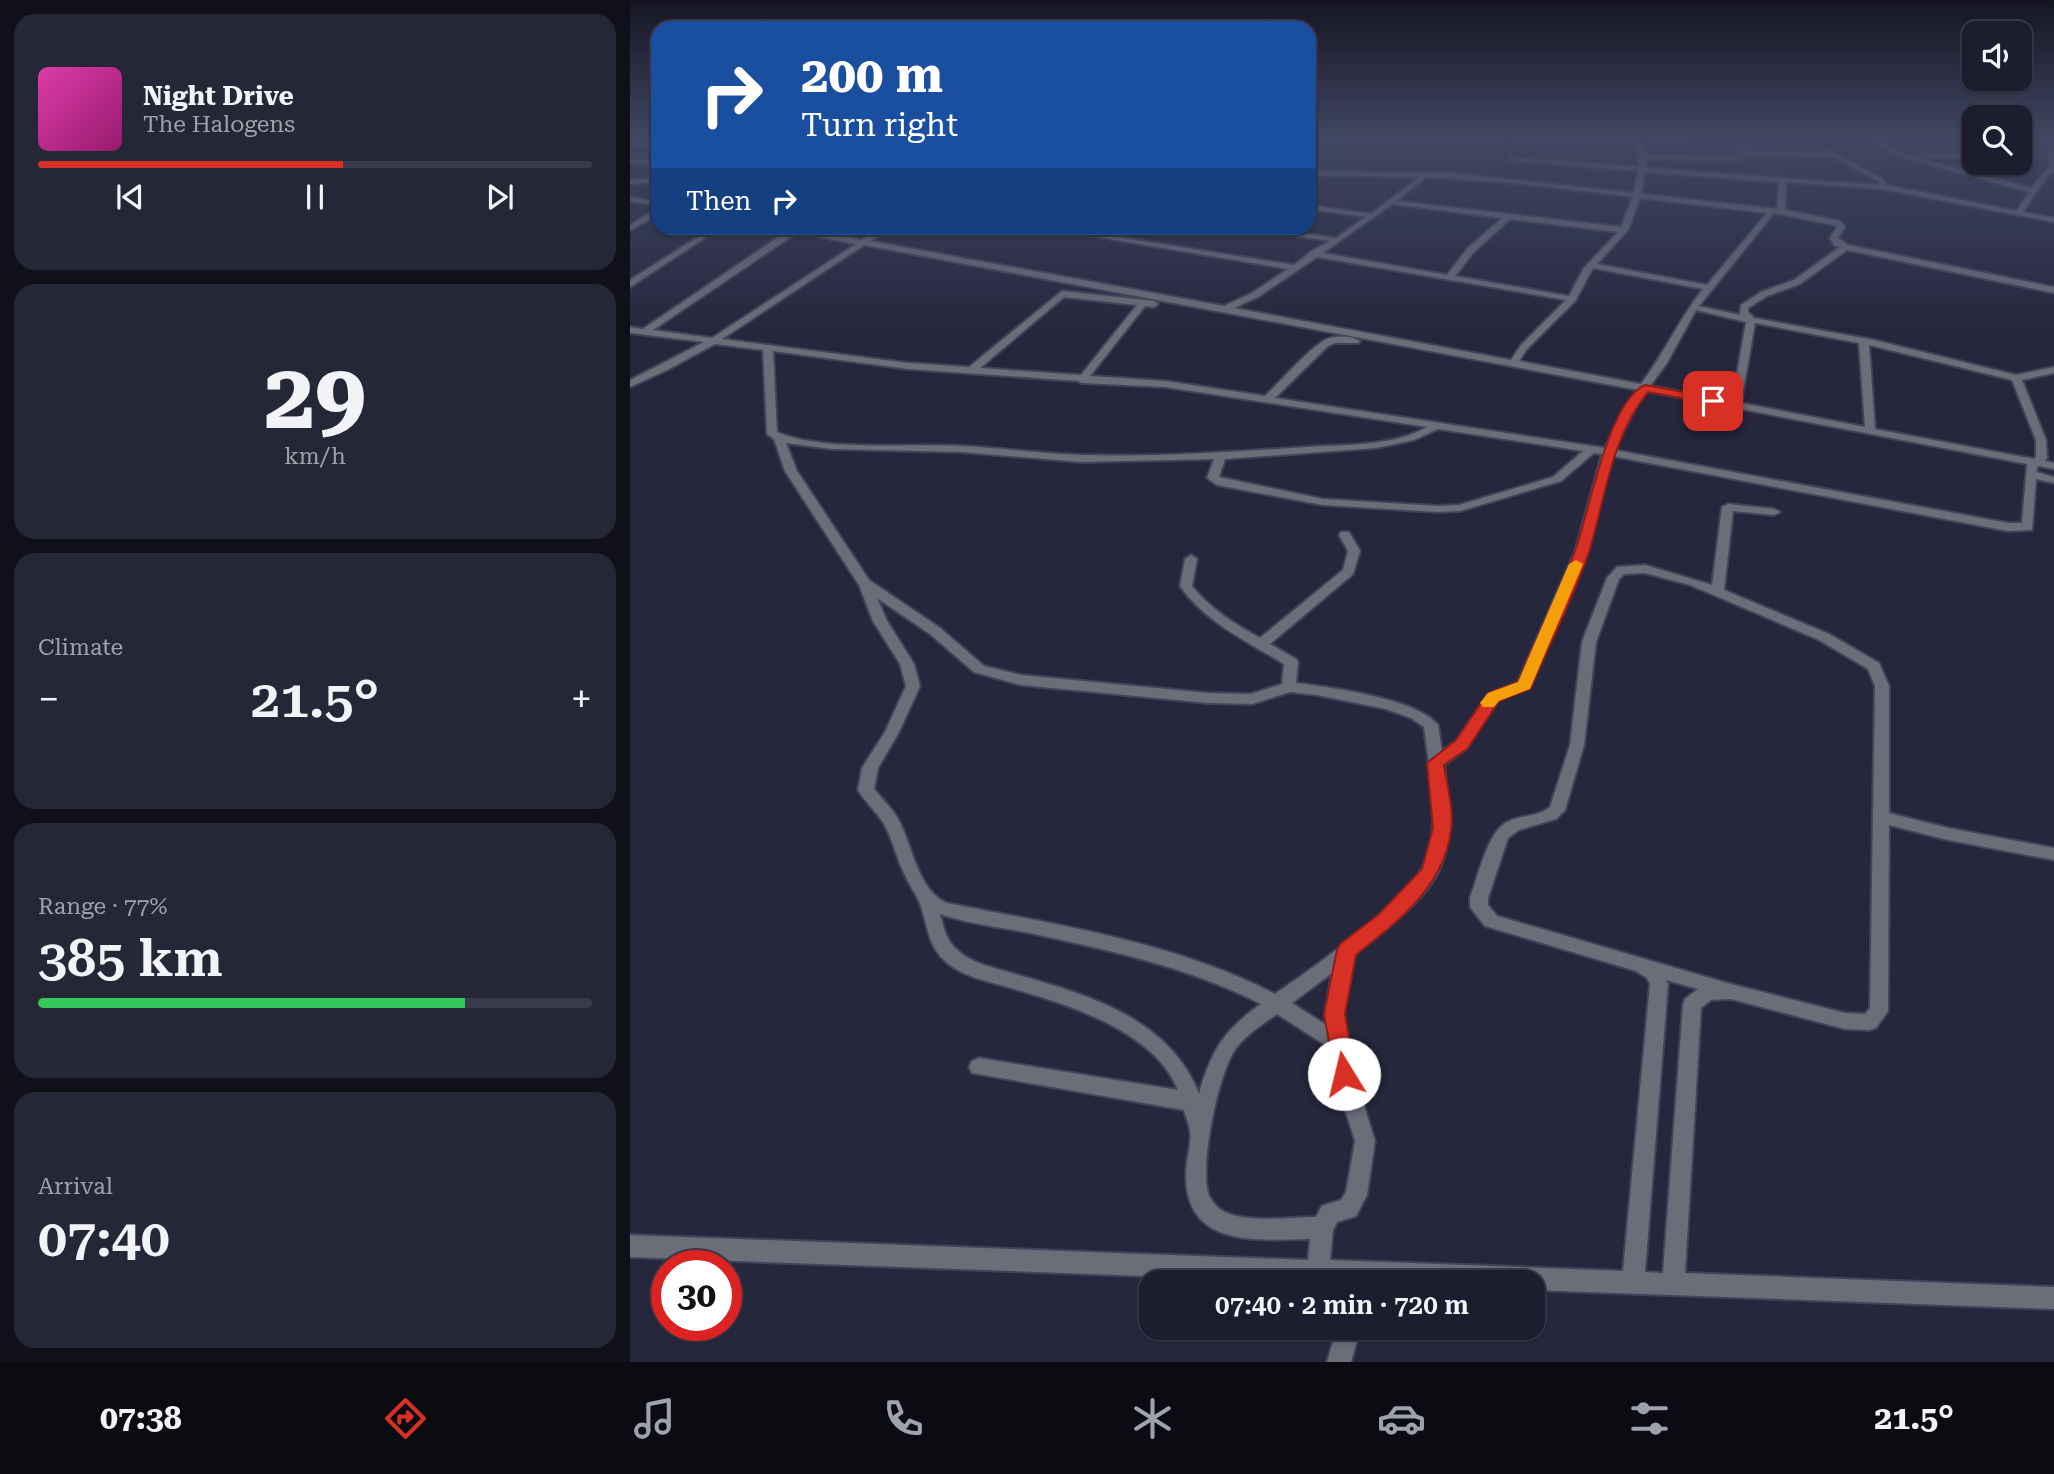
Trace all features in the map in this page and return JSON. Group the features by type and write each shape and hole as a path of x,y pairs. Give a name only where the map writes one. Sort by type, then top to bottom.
{"street":[{"path":"1224,309 1255,295 1391,202 1624,230"},
{"path":"1513,363 1524,347 1573,299 1591,265 1624,230 1635,202"},
{"path":"1685,202 1776,212 1837,223 1841,227 1833,238 1846,247 2054,290"},
{"path":"1436,763 1462,744 1493,697 1524,685 1581,552 1608,452 1631,406 1645,388 1693,307 1776,212 1778,202"},
{"path":"1956,202 2054,220"},
{"path":"2019,214 2028,202"},
{"path":"1316,208 1373,216"},
{"path":"630,228 651,216"},
{"path":"1449,277 1469,252 1496,232 1508,216"},
{"path":"630,284 705,235"},
{"path":"644,332 789,235"},
{"path":"831,235 2054,466"},
{"path":"630,384 716,340 874,235"},
{"path":"1092,235 1294,268"},
{"path":"1301,235 1336,240"},
{"path":"1751,320 1743,313 1744,307 1749,303 1790,285 1846,247"},
{"path":"1313,254 1573,299"},
{"path":"1591,265 1709,288"},
{"path":"971,371 1062,294 1199,309 1210,306"},
{"path":"1082,380 1143,303"},
{"path":"1693,307 1864,341 2016,378 2054,370"},
{"path":"1735,405 1751,320"},
{"path":"630,330 971,371 1165,384 1608,452 2008,527 2028,527 2031,466 2042,458 2041,440 2016,378"},
{"path":"1268,399 1325,344 1334,340 1374,342 1382,338"},
{"path":"1864,341 1870,430"},
{"path":"768,347 772,434 779,439 831,446 961,449 1096,459 1221,456 1348,447 1402,440 1426,433 1437,425"},
{"path":"779,439 791,471 864,583 880,621 907,664 912,686 892,732 870,768 866,790 891,821 912,873 928,902 944,952 970,968 1060,996 1130,1026 1164,1053 1199,1103 1202,1136 1197,1188 1205,1210 1221,1221 1252,1227 1322,1228"},
{"path":"1221,456 1213,478 1217,482 1323,502 1438,509 1460,508 1557,479 1591,450"},
{"path":"2030,474 2054,480"},
{"path":"1717,592 1728,507 1774,512"},
{"path":"1262,644 1349,571 1354,551 1345,535"},
{"path":"1191,559 1186,586 1192,597 1225,622 1292,662 1289,687"},
{"path":"1645,569 1694,582 1824,637 1874,666 1882,686 1881,817 1881,986 1879,1011 1869,1022 1845,1021 1731,991 1501,925 1483,914 1479,907 1479,898 1501,835 1506,828 1550,817 1557,810 1577,746 1589,642 1613,578 1621,570 1645,569"},
{"path":"864,583 935,631 979,669 1021,680 1208,698 1252,699 1289,687 1389,705 1416,715 1431,725 1443,828 1427,877 1385,920 1246,1025 1229,1043 1199,1103"},
{"path":"1881,817 1948,834 2054,854"},
{"path":"928,902 945,909 1099,941 1229,981 1276,1004 1339,1043"},
{"path":"630,1246 1318,1270 1322,1228 1330,1214 1348,1208 1356,1195 1365,1141 1344,1074 1335,1014 1347,950"},
{"path":"1633,1283 1659,992 1659,984 1653,972 1641,965"},
{"path":"1672,1283 1692,1005 1700,996 1712,990 1731,991"},
{"path":"979,1067 1199,1103"},
{"path":"1545,1281 1672,1283 2054,1298"},
{"path":"1339,1362 1345,1340"}],"slow traffic":[{"path":"1489,703 1493,697 1524,685 1576,564"}],"route":[{"path":"1344,1074 1335,1014 1347,950 1385,920 1427,877 1443,828 1436,763 1462,744 1493,697 1524,685 1581,552 1608,452 1633,403 1645,388 1713,401"}]}
